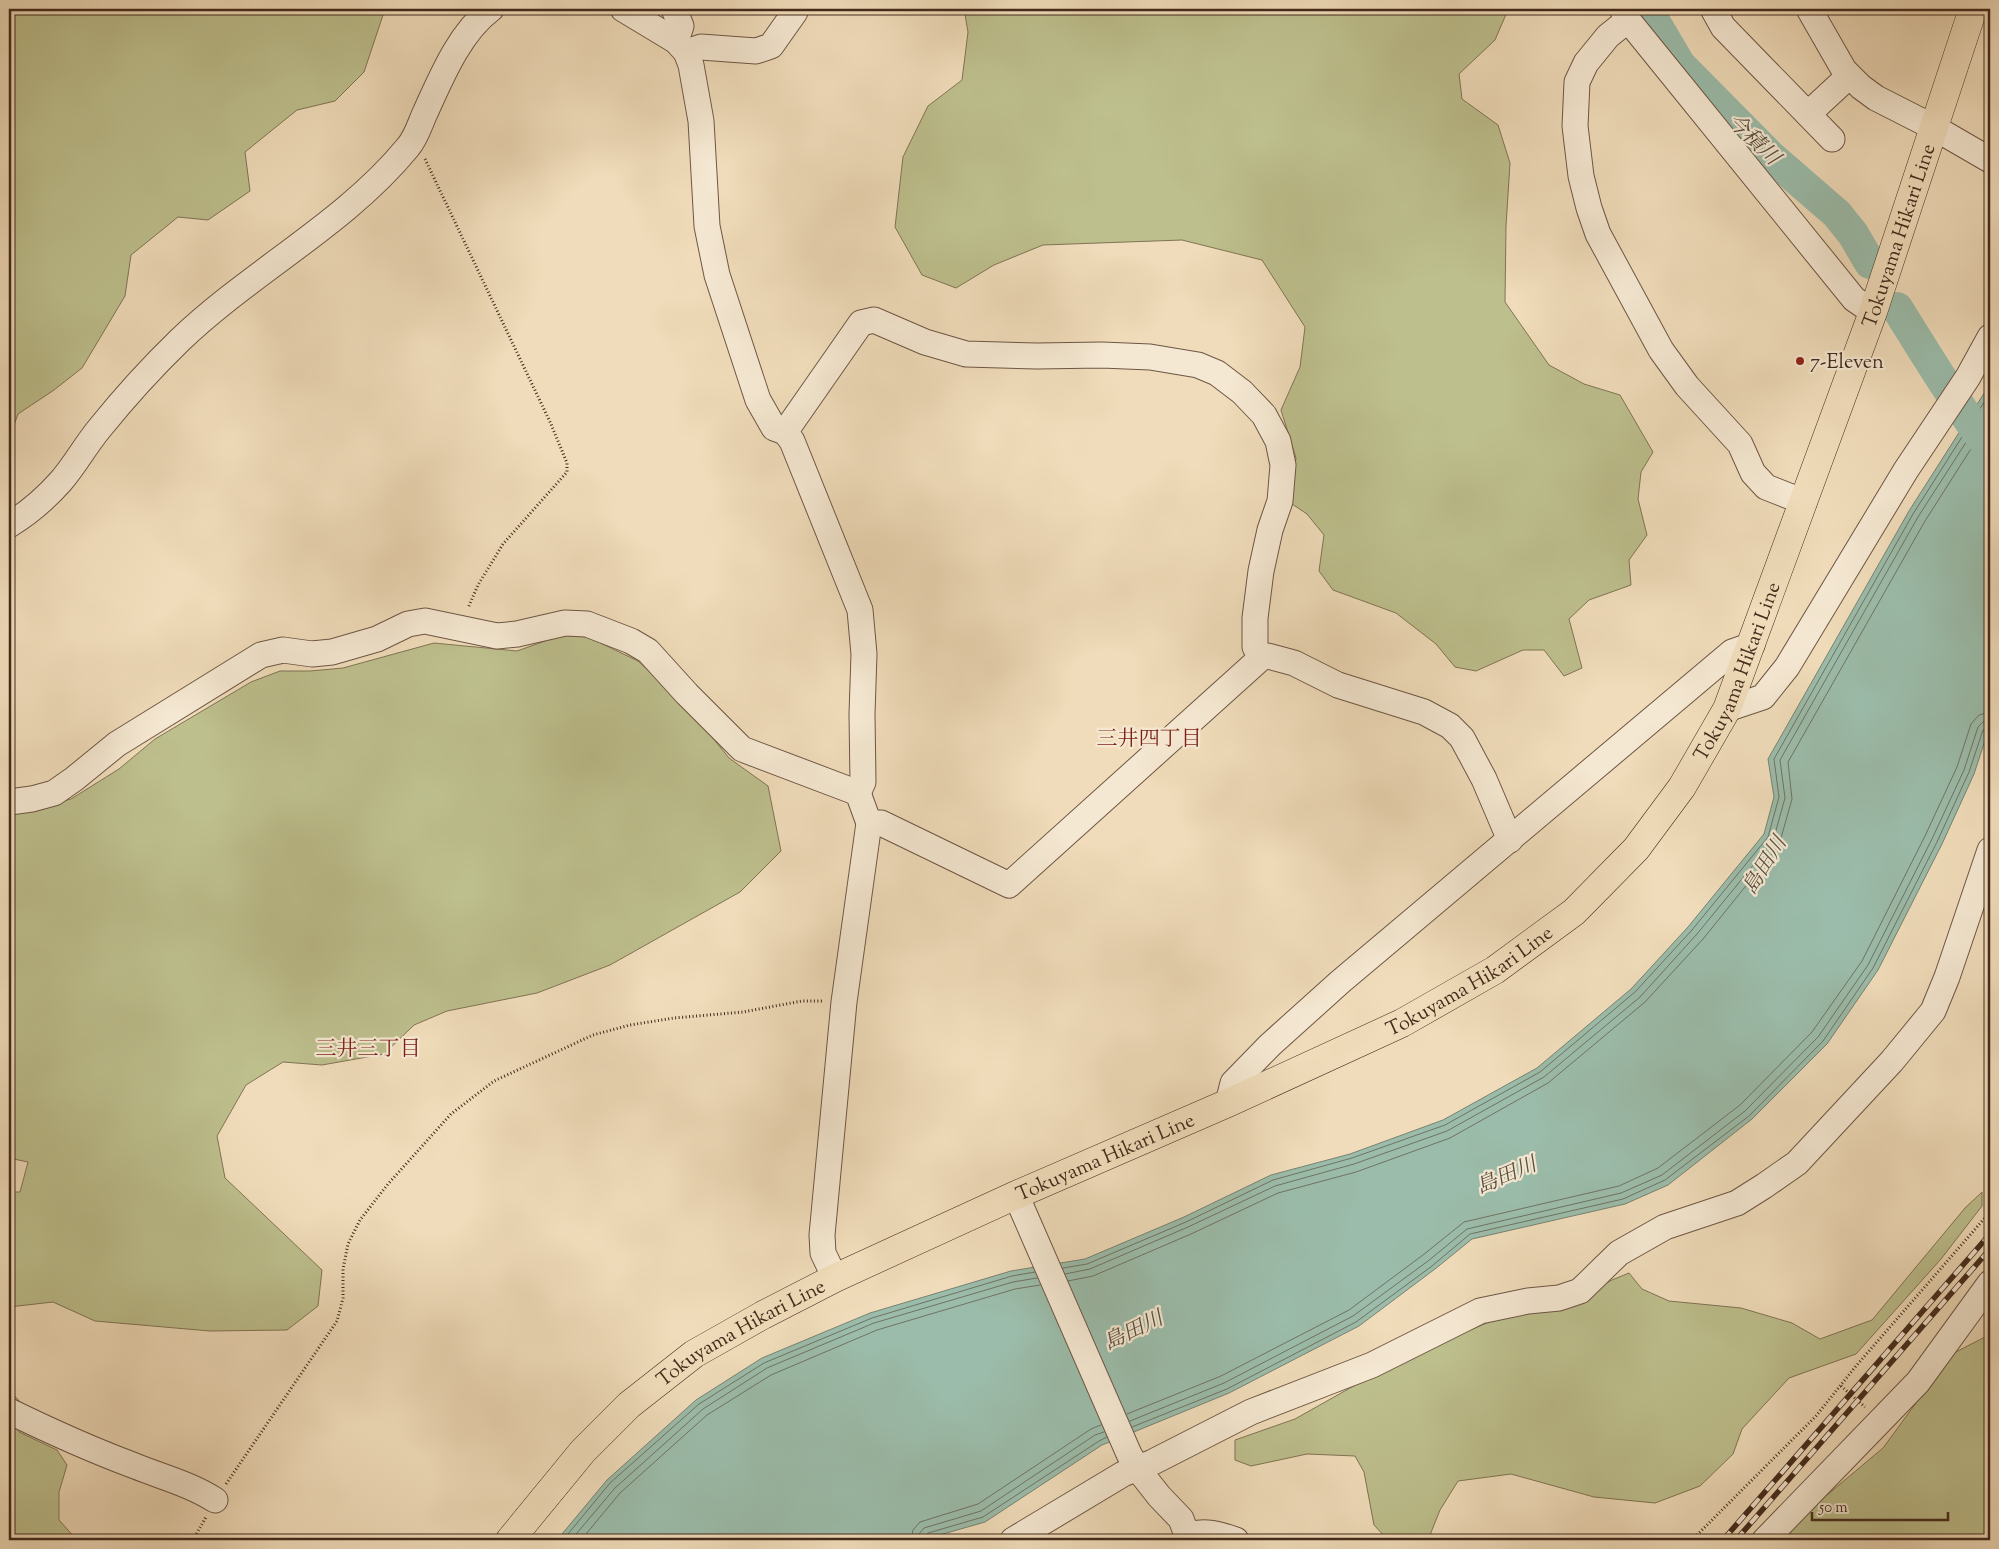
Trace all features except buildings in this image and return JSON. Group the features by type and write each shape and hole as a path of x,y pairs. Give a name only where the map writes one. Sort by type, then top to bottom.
{"main road":[{"name":"Tokuyama Hikari Line","path":"510,1540 583,1452 629,1405 694,1354 762,1315 835,1278 1016,1195 1228,1103 1402,1023 1495,970 1574,912 1636,849 1682,787 1728,709 1873,312 1933,127 1966,11"}],"street":[{"path":"622,9 681,46 756,51 771,46 795,12 795,9"},
{"path":"674,9 681,26 681,46 690,65 701,121 707,226 717,275 758,400 774,428 785,432 792,441 860,610 864,654 862,714 864,782 858,794 869,823 844,1002 822,1235 823,1253 835,1278"},
{"path":"1712,9 1723,26 1832,139"},
{"path":"1809,9 1849,76 1876,98 1933,127 1990,160"},
{"path":"9,526 60,482 98,430 139,383 181,340 221,304 337,215 384,174 410,145 449,61 481,11"},
{"path":"1804,502 1766,487 1753,473 1740,444 1687,386 1661,350 1598,234 1581,176 1575,126 1577,82 1586,63 1625,14 1854,299 1873,312"},
{"path":"1808,114 1849,76"},
{"path":"785,432 861,323 874,320 924,342 966,354 1037,356 1102,354 1150,357 1198,365 1217,373 1242,392 1264,415 1278,441 1283,465 1280,501 1270,530 1262,563 1255,618 1255,647 1261,658"},
{"path":"1728,709 1763,696 1786,667 1906,470 1968,377 1990,337"},
{"path":"9,802 32,799 54,793 74,780 117,744 261,655 283,650 312,654 332,652 364,644 408,624 425,621 497,636 517,634 564,623 587,624 631,641 648,651 687,694 742,749 858,794"},
{"path":"1228,1103 1234,1083 1270,1045 1347,977 1732,652 1752,645"},
{"path":"869,823 881,823 1009,884 1261,658 1268,656 1294,663 1338,686 1424,712 1450,726 1462,738 1471,754 1510,840"},
{"path":"1013,1540 1123,1474 1133,1461 1372,1365 1480,1311 1528,1301 1559,1298 1580,1291 1619,1254 1665,1227 1737,1203 1797,1163 1892,1061 1933,1011 1947,977 1990,850"},
{"path":"1016,1195 1133,1461 1181,1519 1187,1537 1200,1531 1213,1532 1236,1540"},
{"path":"1764,1540 1918,1382 1990,1283"},
{"path":"9,1411 79,1444 198,1489 215,1500"}],"path":[{"path":"410,145 421,154 429,166 567,462 567,472 503,544 478,585 464,617 462,628"},
{"path":"193,1540 215,1500 337,1321 343,1298 343,1268 348,1244 360,1220 388,1184 451,1114 494,1081 593,1035 674,1018 743,1012 802,1001 844,1002"},
{"path":"1692,1540 1816,1416 1856,1366 1990,1212"},
{"path":"1841,1386 1882,1421"}],"green space":[{"path":"9,9 385,9 364,72 335,101 297,110 245,152 250,191 208,220 178,217 131,255 125,296 82,368 54,390 18,414 9,439"},
{"path":"964,9 1507,9 1495,40 1459,74 1462,99 1498,125 1510,163 1506,226 1505,302 1549,365 1584,384 1620,395 1653,452 1641,472 1638,499 1647,535 1629,560 1631,585 1589,600 1569,619 1582,668 1564,676 1544,650 1523,650 1476,671 1455,667 1436,644 1396,613 1333,590 1319,571 1324,535 1307,514 1289,502 1296,458 1281,410 1300,367 1305,327 1262,260 1182,240 1043,245 994,265 956,288 922,275 895,227 903,157 928,106 962,80 968,32"},
{"path":"562,635 588,637 638,661 687,706 729,758 768,786 781,851 740,892 610,965 537,993 447,1011 414,1025 384,1054 322,1065 283,1062 246,1085 217,1136 225,1178 322,1270 318,1306 287,1330 210,1331 95,1321 53,1302 9,1307 9,1192 20,1192 28,1162 9,1158 9,811 37,808 71,799 119,769 155,739 251,682 280,671 343,668 434,643 517,651"},
{"path":"1982,1192 1982,1206 1941,1259 1856,1354 1789,1378 1742,1429 1733,1454 1700,1486 1655,1503 1594,1497 1511,1474 1458,1481 1440,1510 1428,1540 1388,1540 1374,1525 1364,1472 1355,1456 1307,1454 1251,1466 1235,1460 1235,1440 1295,1419 1350,1388 1456,1336 1501,1317 1559,1308 1629,1273 1642,1289 1669,1301 1741,1308 1792,1323 1820,1339 1872,1320 1965,1208"},
{"path":"1983,1338 1990,1338 1990,1540 1777,1540 1789,1527 1883,1448 1952,1354"},
{"path":"9,1390 22,1404 19,1432 57,1450 67,1465 59,1492 59,1520 77,1540 9,1540"}],"water":[{"name":"島田川","path":"1990,384 1990,725 1974,774 1942,844 1878,970 1827,1044 1752,1119 1668,1185 1625,1204 1472,1239 1359,1326 1229,1393 1102,1445 985,1522 922,1540 557,1540 607,1480 696,1400 762,1358 870,1313 1011,1271 1085,1259 1184,1217 1271,1175 1350,1154 1443,1120 1537,1068 1631,989 1688,927 1764,834 1774,797 1768,759 1909,511"}],"waterway":[{"name":"今積川","path":"1647,9 1680,65 1769,155 1837,214 1853,234 1870,263"},
{"name":"今積川","path":"1897,308 1990,449"}],"railway":[{"path":"1723,1540 1990,1234"},
{"path":"1736,1540 1990,1249"}],"place":[{"name":"7-Eleven","path":"1800,361"}],"district":[{"name":"三井四丁目","path":"1149,738"},
{"name":"三井三丁目","path":"368,1048"}]}
